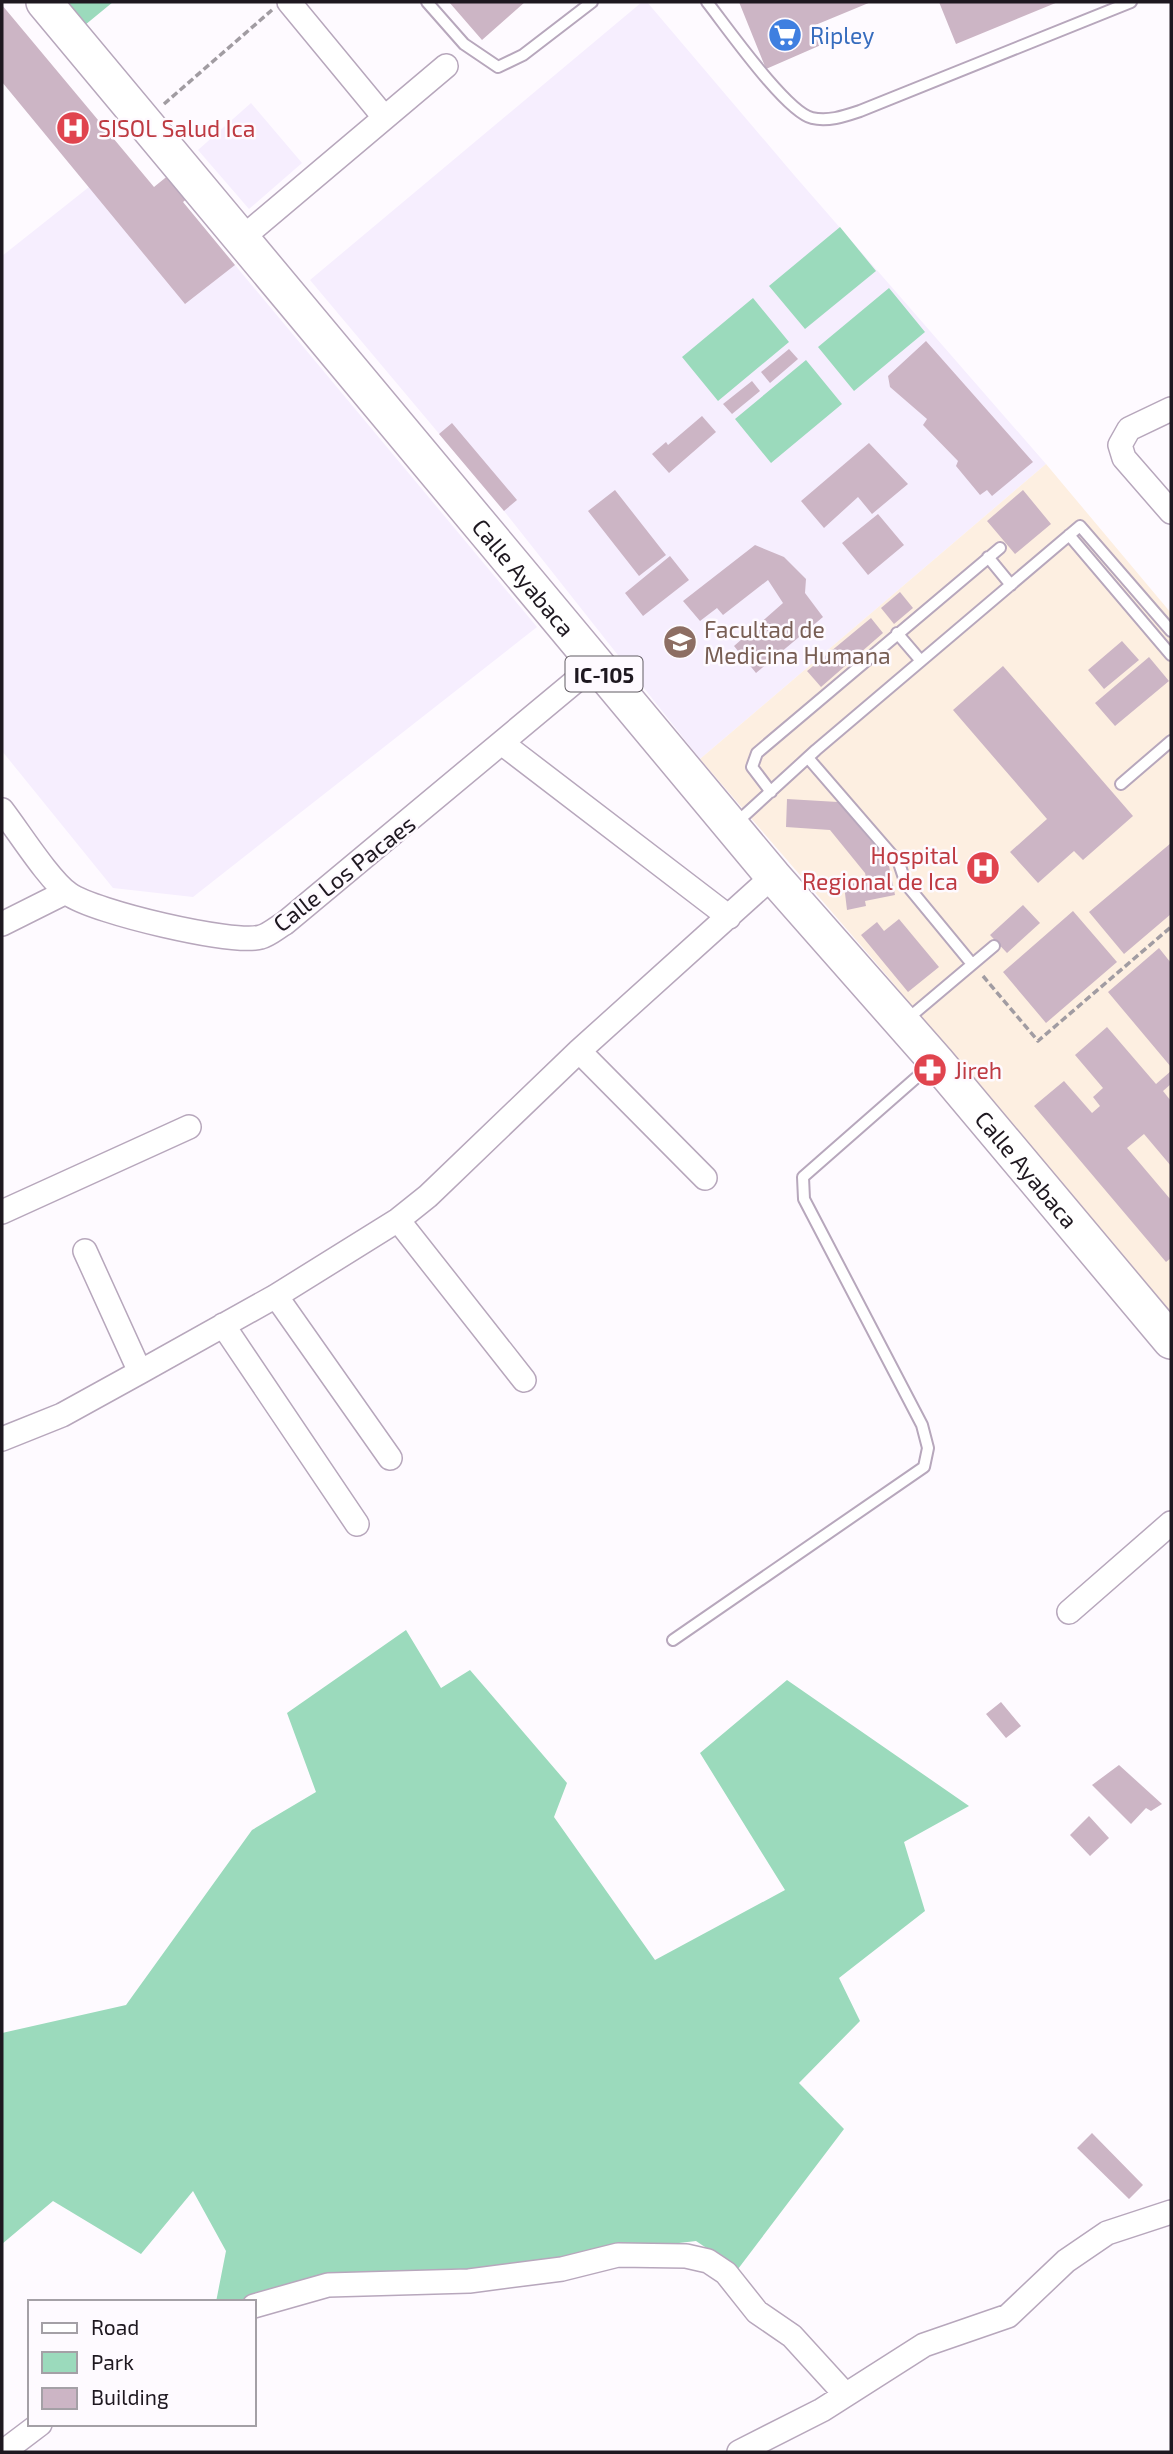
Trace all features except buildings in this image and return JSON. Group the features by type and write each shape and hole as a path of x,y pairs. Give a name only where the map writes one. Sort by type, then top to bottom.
{"main road":[{"name":"Calle Ayabaca","path":"44,2 773,876 936,1061 1171,1341"}],"street":[{"path":"289,2 384,117"},
{"path":"241,239 446,66"},
{"path":"1171,409 1129,429 1120,445 1124,458 1171,512"},
{"name":"Calle Los Pacaes","path":"2,810 66,892 86,905 125,917 236,937 261,937 285,923 596,664"},
{"path":"503,744 729,917"},
{"path":"2,1439 52,1419 140,1373 276,1296 398,1220 428,1196 579,1051 773,876"},
{"path":"2,924 66,892"},
{"path":"579,1051 705,1178"},
{"path":"2,1212 189,1127"},
{"path":"398,1220 524,1380"},
{"path":"85,1251 140,1373"},
{"path":"276,1296 390,1458"},
{"path":"223,1325 357,1524"},
{"path":"1069,1612 1171,1523"},
{"path":"739,2452 822,2410 844,2393 874,2378 924,2345 1008,2316 1066,2261 1096,2239 1130,2224 1171,2212"},
{"path":"256,2305 328,2285 469,2281 562,2269 618,2255 686,2256 708,2261 726,2273 757,2312 792,2336 844,2393"},
{"path":"3,2452 37,2426"}],"lane":[{"path":"427,2 464,44 498,67 523,55 592,2"},
{"path":"707,2 791,106 811,118 824,120 860,111 1131,2"},
{"path":"732,827 1080,526 1171,631"},
{"path":"1069,535 1171,655"},
{"path":"771,792 752,766 757,752 999,548"},
{"path":"988,557 1011,584"},
{"path":"897,633 921,661"},
{"path":"1121,784 1171,741"},
{"path":"809,759 899,863 906,884 972,964"},
{"path":"902,1024 994,946"},
{"path":"673,1640 924,1467 928,1448 922,1425 804,1199 801,1188 803,1177 936,1061"}],"path":[{"path":"144,121 281,2"},
{"path":"972,964 1038,1041 1171,927"}],"shaded area":[{"path":"642,2 647,2 1046,464 700,759 504,511 310,280"},
{"path":"251,103 302,163 249,209 198,150"},
{"path":"89,187 235,265 537,627 193,897 113,888 2,751 2,256"},
{"name":"Hospital Regional de Ica","path":"1046,464 1171,613 1171,1320 888,977 700,759"}],"green space":[{"path":"113,2 85,25 68,4"},
{"path":"840,227 876,271 805,329 769,286"},
{"path":"889,288 925,332 854,391 818,347"},
{"path":"753,298 789,342 718,401 682,357"},
{"path":"806,360 842,404 771,463 735,419"},
{"path":"406,1630 441,1688 470,1670 567,1783 554,1817 655,1960 785,1890 700,1753 787,1680 969,1806 904,1842 925,1911 839,1978 860,2021 799,2083 844,2129 738,2269 696,2241 628,2249 571,2261 292,2283 246,2300 216,2300 226,2251 193,2191 141,2254 53,2201 2,2244 2,2033 126,2005 252,1830 316,1792 287,1713"}],"place":[{"name":"Ripley","path":"785,35"},
{"name":"SISOL Salud Ica","path":"73,128"},
{"name":"Facultad de Medicina Humana","path":"680,642"},
{"name":"Hospital Regional de Ica","path":"983,868"},
{"name":"Jireh","path":"930,1070"}]}
